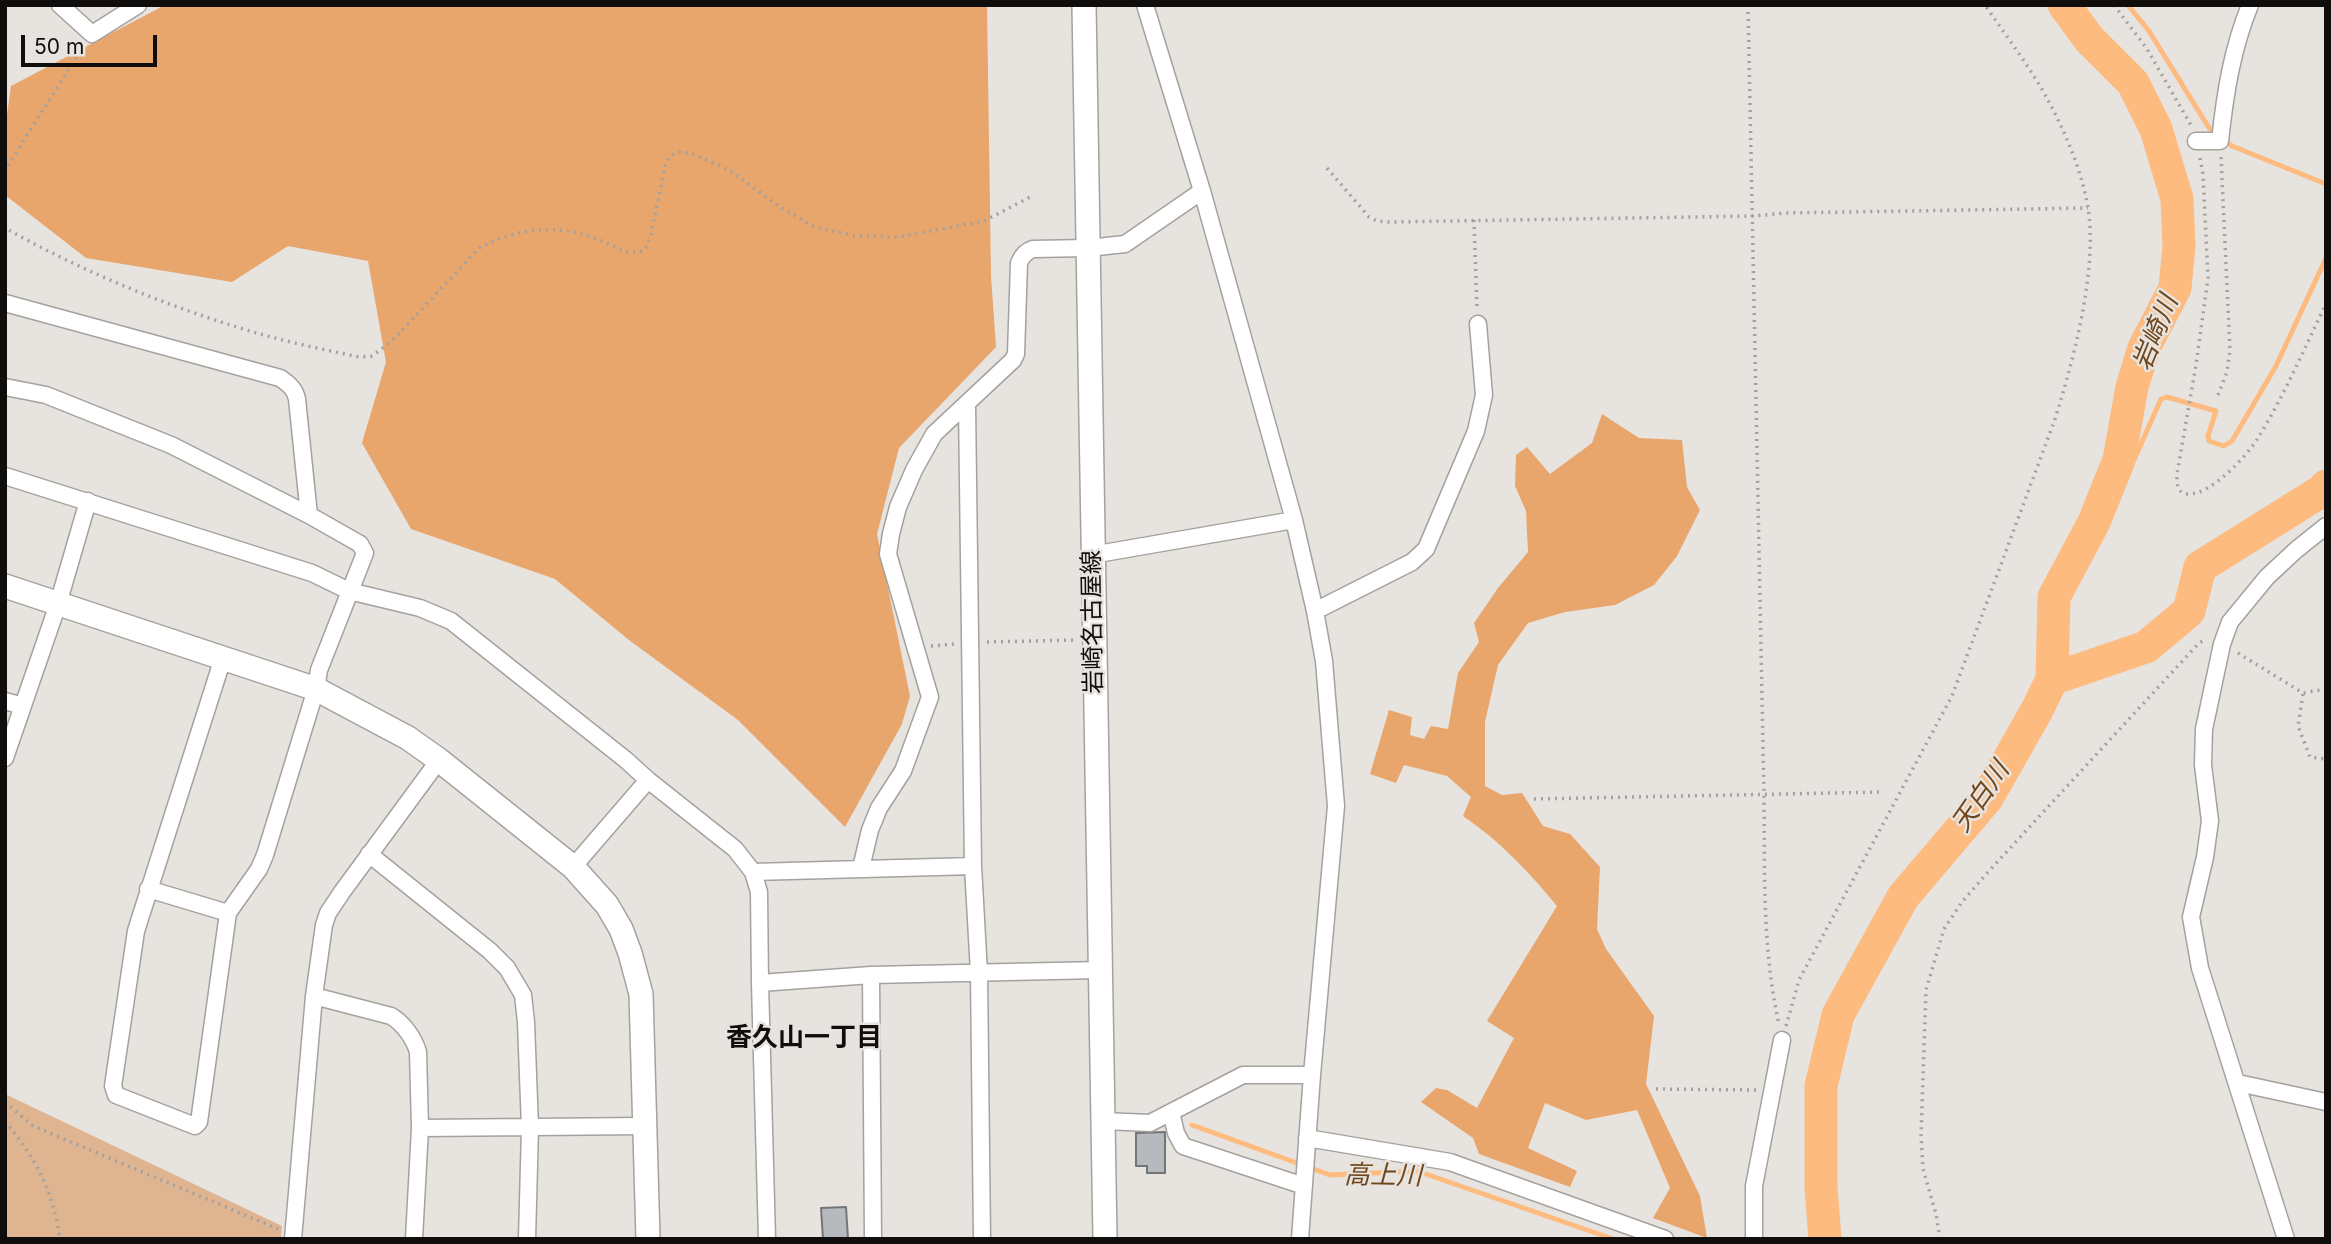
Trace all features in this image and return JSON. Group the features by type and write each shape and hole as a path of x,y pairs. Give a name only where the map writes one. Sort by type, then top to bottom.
{"main road":[{"name":"岩崎名古屋線","path":"1084,5 1105,1239"},
{"path":"5,586 316,689 367,714 439,760 573,867 607,905 621,929 642,994 643,1126 648,1239"}],"street":[{"path":"60,5 92,34 138,5"},
{"path":"1145,5 1202,191 1294,520 1324,661 1336,806 1300,1239"},
{"path":"2196,141 2220,141 2237,35 2249,5"},
{"path":"861,868 870,830 879,808 904,771 930,697 888,554 898,507 934,434 1013,360 1016,354 1021,257 1033,249 1116,246 1132,241 1202,191"},
{"path":"5,303 280,378 289,384 296,392 309,515"},
{"path":"1315,611 1412,562 1426,549 1476,431 1484,395 1478,324"},
{"path":"5,387 46,395 171,445 309,515 360,544 365,554 319,670 316,689 265,855 259,869 228,913 199,1122 194,1126 116,1095 113,1086 136,931 223,658"},
{"path":"967,404 973,866 979,973 982,1239"},
{"path":"5,476 312,573 349,591 432,612 451,621 735,849 753,872 759,891 766,1239"},
{"path":"5,758 58,604 88,501"},
{"path":"1092,555 1294,520"},
{"path":"2286,1239 2200,968 2191,917 2205,858 2210,821 2203,765 2204,729 2222,644 2230,622 2249,596 2296,550 2326,526"},
{"path":"5,701 23,706"},
{"path":"293,1237 314,996 324,925 328,914 369,854 439,760"},
{"path":"573,867 648,780"},
{"path":"369,854 490,951 506,968 523,995 530,1128 527,1239"},
{"path":"753,872 973,866"},
{"path":"148,889 228,913"},
{"path":"760,983 871,975 1100,970"},
{"path":"871,975 873,1239"},
{"path":"314,996 370,1009 399,1021 416,1044 419,1128 414,1239"},
{"path":"1754,1239 1754,1186 1782,1040"},
{"path":"1103,1121 1150,1123 1242,1075 1312,1075"},
{"path":"2238,1083 2326,1102"},
{"path":"1171,1112 1176,1133 1183,1146 1305,1173"},
{"path":"419,1128 643,1126"},
{"path":"1307,1138 1450,1162 1665,1239"}],"path":[{"path":"1748,5 1767,960 1782,1040"},
{"path":"1782,1040 1799,980 1952,696 2054,422 2067,380 2082,312 2090,237 2088,208 2079,170 2058,118 1985,5"},
{"path":"2114,5 2147,49 2191,123 2203,174 2208,278 2177,474 2176,485 2180,491 2188,494 2200,492 2218,483 2256,441 2326,304"},
{"path":"5,172 92,34"},
{"path":"2218,395 2227,372 2230,350 2220,141"},
{"path":"5,225 7,229 43,249 173,306 261,334 359,357 372,356 392,341 479,248 494,240 534,230 555,230 592,237 636,254 645,250 652,235 665,166 675,153 695,155 729,170 783,209 815,227 856,236 899,237 984,221 1034,195"},
{"path":"1327,168 1369,217 1377,222 2088,208"},
{"path":"1474,220 1478,324"},
{"path":"1940,1239 1923,1169 1921,1136 1926,990 1944,929 1962,902 2199,643 2211,636 2304,693 2326,690"},
{"path":"914,648 971,642 1093,639"},
{"path":"2304,693 2298,726 2310,757 2326,759"},
{"path":"1534,799 1882,792"},
{"path":"1656,1089 1747,1089 1773,1092"},
{"path":"5,1102 33,1126 293,1237"},
{"path":"5,1121 39,1168 49,1190 60,1239"}],"shaded area":[{"path":"165,5 987,5 991,276 996,347 899,448 877,534 910,696 902,724 845,827 738,720 629,640 555,579 411,529 362,443 386,362 368,261 288,246 232,282 86,258 5,195 5,129 11,86"},
{"path":"1602,414 1639,438 1682,440 1687,487 1700,510 1677,556 1654,585 1615,605 1565,612 1528,623 1498,665 1485,722 1485,786 1502,795 1522,793 1543,826 1570,834 1600,867 1597,929 1606,949 1654,1016 1646,1084 1700,1196 1707,1238 1653,1218 1670,1188 1637,1110 1586,1120 1545,1103 1528,1148 1577,1171 1570,1187 1479,1154 1473,1138 1421,1102 1436,1088 1447,1090 1477,1108 1514,1038 1487,1021 1557,906 1513,858 1463,816 1471,797 1447,776 1404,765 1396,783 1370,774 1389,710 1412,717 1410,735 1424,739 1431,726 1448,729 1458,673 1479,642 1474,623 1528,552 1526,511 1515,486 1516,455 1527,447 1550,474 1592,443"},
{"path":"5,1091 7,1095 282,1226 281,1239 5,1239"}],"building":[{"path":"1165,1132 1165,1173 1147,1173 1147,1166 1136,1166 1136,1133"},
{"path":"846,1207 848,1239 823,1239 821,1208"}],"waterway":[{"name":"岩崎川","path":"1825,1239 1821,1187 1821,1086 1838,1015 1903,897 1987,798 2052,679 2054,597 2094,522 2119,460 2132,387 2144,348 2175,288 2179,246 2177,199 2156,129 2133,83 2090,40 2064,5"},
{"path":"2128,5 2149,31 2209,128 2232,146 2326,184"},
{"path":"2119,460 2134,460 2161,399 2167,397 2216,411 2208,436 2209,441 2224,446 2232,441 2276,366 2326,258"},
{"name":"天白川","path":"2052,679 2146,647 2189,611 2200,567 2326,486"},
{"name":"高上川","path":"1192,1125 1330,1175 1417,1171 1613,1239"}],"district":[{"name":"香久山一丁目","path":"804,1038"}]}
